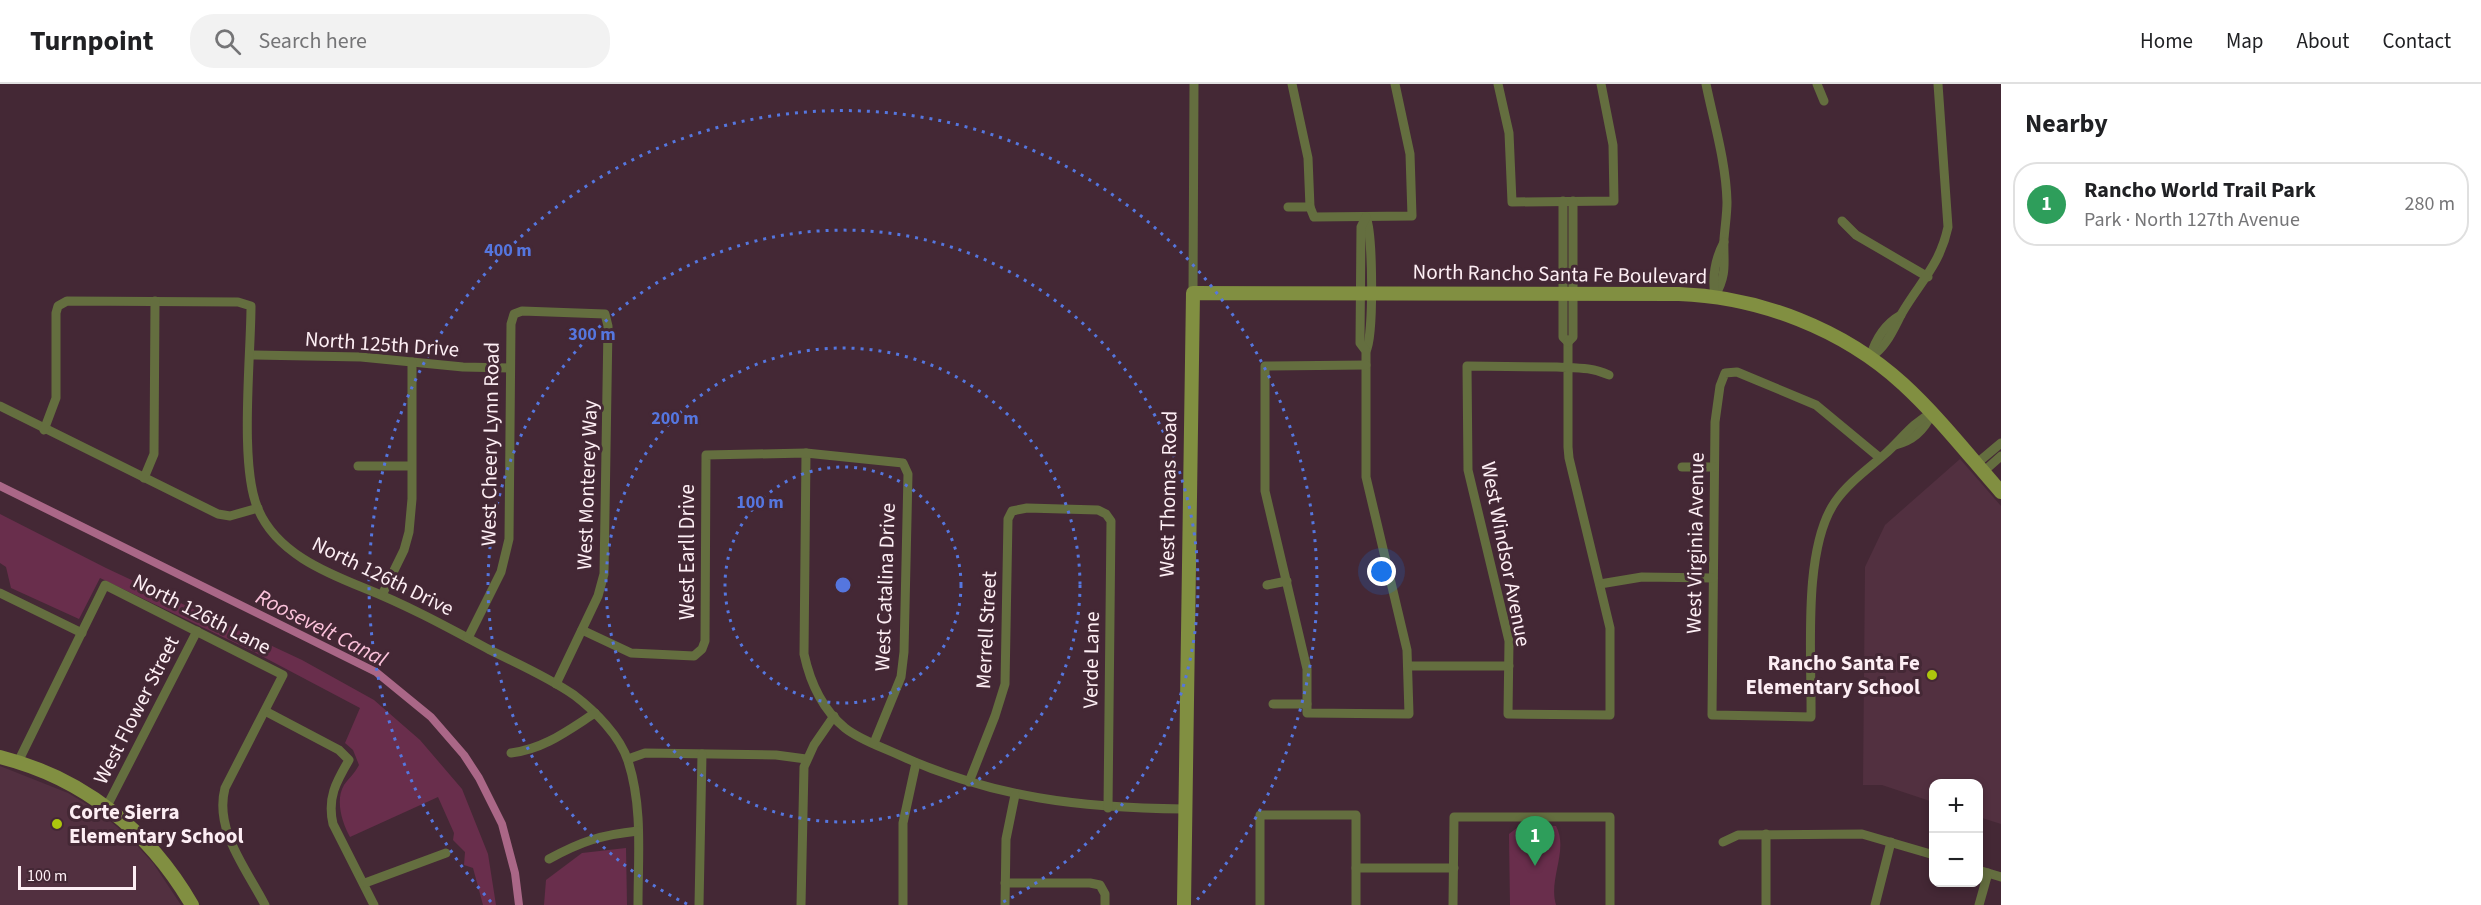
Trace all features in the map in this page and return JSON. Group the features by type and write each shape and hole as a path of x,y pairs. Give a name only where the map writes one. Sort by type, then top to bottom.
{"street":[{"name":"West Thomas Road","path":"1184,905 1194,84"},
{"path":"1292,84 1308,158 1310,207 1314,217 1412,216 1410,154 1395,84"},
{"path":"1498,84 1509,133 1512,202 1614,201 1613,145 1601,84"},
{"path":"1706,84 1725,175 1727,204 1724,242 1718,254 1714,278 1715,296"},
{"path":"1817,84 1824,101"},
{"path":"1870,358 1874,344 1891,320 1901,315 1928,277 1942,252 1948,227 1938,84"},
{"path":"1568,201 1568,293 1563,337 1568,342 1569,458 1600,584 1642,577 1713,578"},
{"path":"1288,207 1310,207"},
{"path":"1366,217 1361,227 1365,293 1360,343 1365,351 1366,365 1366,477 1409,666 1409,714 1307,713 1307,669 1265,490 1265,366 1366,365"},
{"path":"1842,221 1856,235 1928,277"},
{"name":"North Rancho Santa Fe Boulevard","path":"1192,293 1568,293 1715,296 1762,306 1835,337 1870,358 1902,383 1932,413 2001,492"},
{"path":"0,406 44,430 218,514 230,516 258,508 251,479 248,442 251,306 238,302 67,301 58,306 56,313 56,398 44,430"},
{"path":"144,478 154,454 155,301"},
{"name":"West Monterey Way","path":"514,314 522,311 605,314 608,326 604,574 598,596 556,684"},
{"name":"West Cheery Lynn Road","path":"468,638 501,572 509,539 510,368 511,324 514,314"},
{"name":"North 125th Drive","path":"251,355 361,357 510,368"},
{"path":"382,595 404,550 409,532 412,362"},
{"name":"West Windsor Avenue","path":"1568,367 1467,366 1468,470 1509,641 1508,714 1610,715 1610,628 1600,584"},
{"path":"1568,367 1594,368 1609,375"},
{"name":"West Virginia Avenue","path":"1737,372 1772,384 1816,405 1880,458 1836,502 1817,543 1813,576 1811,717 1712,715 1714,468 1717,404 1725,373 1737,372"},
{"path":"1880,458 1914,424 1932,413"},
{"path":"1979,468 2001,443"},
{"path":"806,453 804,654 808,675 818,697 846,729 916,763 1015,795 1107,808 1184,809"},
{"name":"West Earll Drive","path":"582,630 631,653 694,656 702,650 705,641 706,455 806,453"},
{"name":"West Catalina Drive","path":"806,453 903,463 908,474 904,652 901,677 874,743"},
{"path":"1979,468 2001,456"},
{"path":"358,466 411,466"},
{"path":"1682,467 1714,468"},
{"name":"North 126th Drive","path":"258,508 271,531 288,548 346,581 382,595 556,684 595,713"},
{"name":"Verde Lane","path":"1012,511 1027,508 1098,510 1106,514 1111,521 1107,808"},
{"name":"Merrell Street","path":"969,782 1005,684 1008,519 1012,511"},
{"path":"1267,585 1287,581"},
{"name":"North 126th Lane","path":"82,633 105,585 283,675 265,711"},
{"path":"0,593 82,633 18,762"},
{"name":"West Flower Street","path":"107,806 197,631"},
{"path":"1409,666 1509,666"},
{"path":"1273,704 1307,704"},
{"path":"265,905 225,830 221,816 225,788 265,711 339,750 350,760 336,782 330,810 333,824 365,883 374,905"},
{"path":"511,753 532,750 552,742 595,713 614,735 628,759 637,794 638,905"},
{"path":"801,905 803,781 806,759 834,716"},
{"path":"628,759 645,753 776,755 806,759"},
{"path":"699,905 702,754"},
{"path":"0,758 18,762 67,782 107,806 142,837 164,862 192,905"},
{"path":"903,905 903,823 916,763"},
{"path":"1005,905 1006,839 1015,795"},
{"path":"1260,905 1260,815 1356,815 1356,905"},
{"path":"1453,905 1454,817 1610,817 1610,905"},
{"path":"549,859 580,841 605,834 638,831"},
{"path":"1766,834 1766,905"},
{"path":"1723,842 1738,835 1862,834 1929,853"},
{"path":"1875,905 1892,842"},
{"path":"365,883 446,853"},
{"path":"1356,868 1454,868"},
{"path":"1983,871 2001,877"},
{"path":"1005,883 1100,885 1105,894 1105,905"},
{"path":"1979,905 1981,887"}],"shaded area":[{"name":"Rancho Santa Fe Elementary School","path":"1960,459 2001,506 2001,824 1983,818 1983,779 1929,779 1929,801 1882,785 1863,785 1865,567 1885,525"},
{"path":"0,514 106,568 302,660 374,700 420,740 462,789 488,854 496,905 483,905 473,868 464,865 465,852 453,840 454,833 438,797 350,837 342,818 340,797 344,785 359,765 353,750 345,743 360,708 254,652 100,578 79,619 11,588 6,567 0,563"},
{"name":"Corte Sierra Elementary School","path":"0,766 68,793 98,811 129,837 153,863 181,905 0,905"},
{"path":"1522,824 1556,826 1560,855 1554,885 1556,905 1510,905 1509,834"},
{"path":"626,848 627,905 544,905 546,880 582,853"}],"waterway":[{"name":"Roosevelt Canal","path":"0,486 376,672 431,717 464,755 479,778 502,824 515,873 519,905"}],"place":[{"name":"Rancho Santa Fe Elementary School","path":"1932,675"},
{"name":"Corte Sierra Elementary School","path":"57,824"},
{"name":"Rancho World Trail Park","path":"1535,866"}]}
